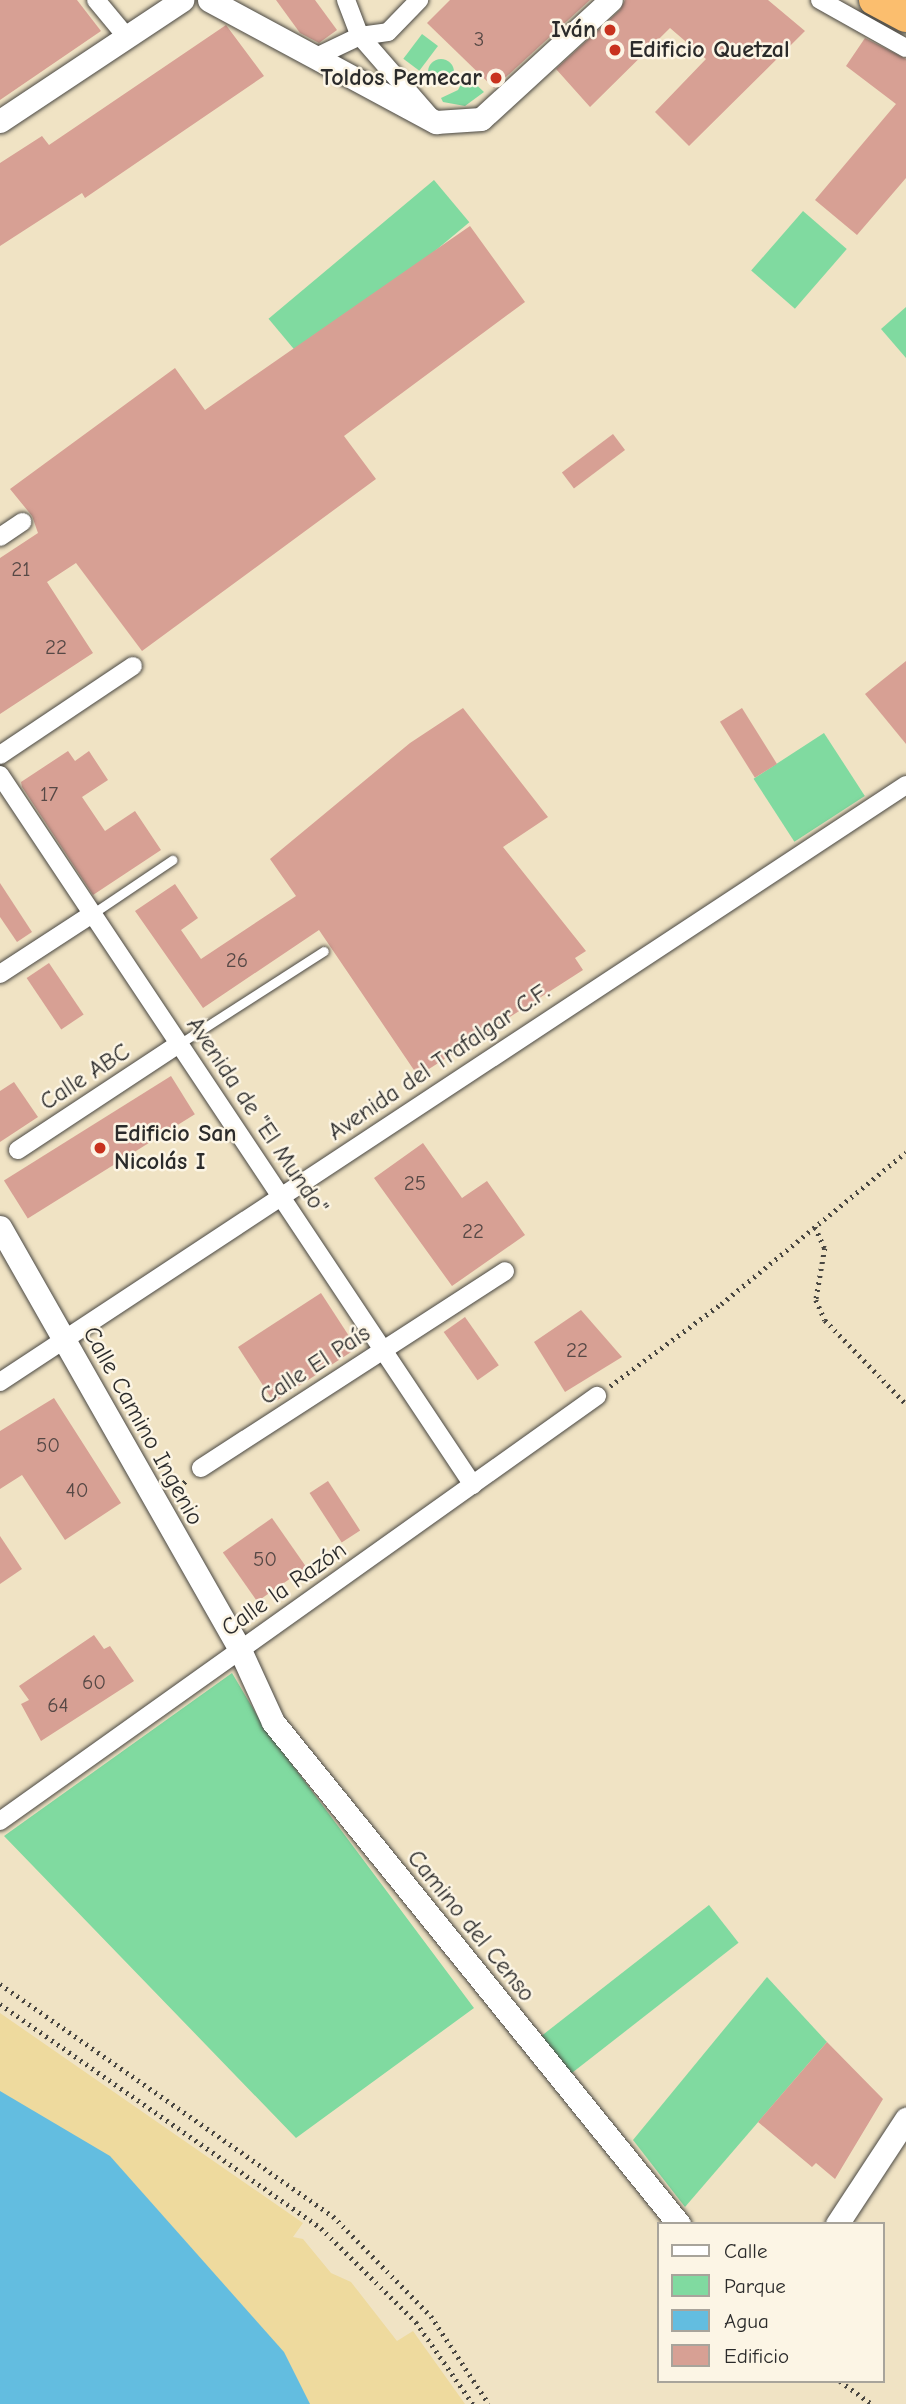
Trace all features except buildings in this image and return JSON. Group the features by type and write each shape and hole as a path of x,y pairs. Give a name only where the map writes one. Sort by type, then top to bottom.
{"highway":[{"path":"874,0 906,17"}],"street":[{"path":"96,0 125,35"},
{"path":"0,121 125,35 182,0"},
{"path":"209,0 436,122 481,119 611,0"},
{"path":"346,0 360,36 436,122"},
{"path":"316,57 360,36 388,32 419,0"},
{"path":"820,0 906,48"},
{"path":"0,537 22,522"},
{"path":"0,755 132,666"},
{"name":"Avenida de \"El Mundo\"","path":"0,775 472,1485"},
{"name":"Avenida del Trafalgar C.F.","path":"0,1382 906,785"},
{"path":"0,974 92,914"},
{"name":"Calle ABC","path":"18,1150 179,1044"},
{"name":"Calle Camino Ingenio","path":"0,1227 240,1650"},
{"name":"Calle El País","path":"201,1468 505,1270"},
{"name":"Calle la Razón","path":"0,1821 597,1396"},
{"name":"Camino del Censo","path":"240,1650 273,1722 677,2222"},
{"path":"837,2222 906,2119"}],"lane":[{"path":"92,914 172,860"},
{"path":"179,1044 324,951"}],"path":[{"path":"597,1396 906,1152"},
{"path":"814,1227 825,1248 816,1300 825,1320 906,1404"},
{"path":"157,1506 201,1468"},
{"path":"0,1984 332,2216 431,2316 489,2404"},
{"path":"0,2004 321,2228 416,2322 473,2404"},
{"path":"843,2383 872,2404"}],"green space":[{"path":"422,34 438,46 419,71 403,59"},
{"path":"441,59 450,63 454,72 450,81 441,85 432,81 428,72 432,63"},
{"path":"466,75 484,92 465,106 443,102 441,98 458,90"},
{"path":"434,180 469,222 304,361 269,319"},
{"path":"803,211 847,249 795,309 751,271"},
{"path":"906,307 906,358 881,329"},
{"path":"824,733 865,796 794,842 754,779"},
{"path":"232,1673 264,1727 474,2008 296,2138 4,1836"},
{"path":"709,1905 739,1943 570,2075 540,2037"},
{"path":"767,1977 827,2042 685,2207 633,2140"}],"sand":[{"path":"0,2013 303,2223 293,2237 303,2239 331,2273 351,2282 397,2341 413,2331 465,2404 298,2404 0,2100"}],"water":[{"path":"0,2091 110,2156 284,2352 310,2404 0,2404"}],"place":[{"name":"Iván","path":"610,30"},
{"name":"Edificio Quetzal","path":"615,50"},
{"name":"Toldos Pemecar","path":"496,78"},
{"name":"Edificio San Nicolás I","path":"100,1148"}]}
